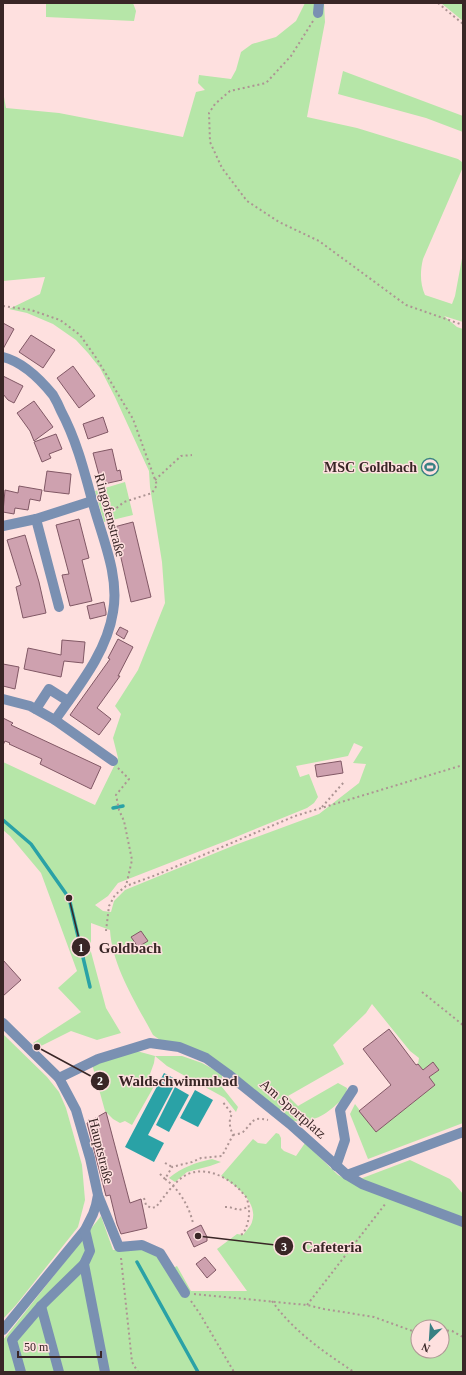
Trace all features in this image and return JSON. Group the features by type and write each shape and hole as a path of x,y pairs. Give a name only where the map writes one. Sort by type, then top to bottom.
{"street":[{"name":"Ringofenstraße","path":"3,357 21,365 53,396 70,429 107,546 115,594 111,624 96,659 55,720"},
{"path":"3,526 36,519 92,501"},
{"path":"36,519 59,607"},
{"path":"36,709 49,689 68,701"},
{"path":"3,699 36,709 55,720 113,761"},
{"name":"Hauptstraße","path":"3,1023 59,1078 76,1110 90,1158 98,1195 93,1214 85,1230 3,1330"},
{"name":"Am Sportplatz","path":"59,1078 98,1059 150,1043 179,1047 206,1058 228,1074 290,1124 347,1175 362,1184 463,1222"},
{"path":"336,1166 346,1140 340,1110 353,1090"},
{"path":"347,1175 463,1132"},
{"path":"98,1195 119,1247 142,1245 160,1253 185,1293"},
{"path":"20,1372 12,1340 41,1306 84,1264 90,1250 85,1230"},
{"path":"84,1264 105,1372"},
{"path":"41,1306 59,1372"}],"path":[{"path":"438,3 463,24"},
{"path":"318,8 291,56 266,83 230,91 215,104 209,113 210,142 222,168 247,202 279,222 319,241 406,305 463,325"},
{"path":"3,306 31,310 60,320 80,335 97,359 133,419 157,485 152,493 124,502 114,510 101,513"},
{"path":"156,480 182,456 192,455"},
{"path":"113,761 128,779 116,795 119,810 124,821 132,860 126,886"},
{"path":"106,931 109,906 115,895 126,886 156,875 295,816 463,765"},
{"path":"322,808 344,782"},
{"path":"422,992 463,1026"},
{"path":"222,1101 232,1114 230,1119 230,1128 233,1135"},
{"path":"165,1178 172,1167 201,1158 222,1156 233,1135 242,1133 252,1121 261,1119 274,1122"},
{"path":"165,1163 172,1167"},
{"path":"144,1198 146,1205 151,1208 156,1207 178,1181 188,1174 212,1172 228,1180 246,1197 250,1212 248,1225 242,1234 238,1235"},
{"path":"160,1174 174,1186 186,1204 194,1223"},
{"path":"307,1305 392,1196"},
{"path":"224,1207 239,1210 249,1207"},
{"path":"123,1269 132,1362 138,1372"},
{"path":"185,1293 307,1305 374,1317 410,1330"},
{"path":"185,1293 200,1314 234,1372"},
{"path":"272,1301 280,1313 318,1348 354,1372"},
{"path":"450,1331 463,1336"}],"green space":[{"path":"46,3 133,3 136,11 134,21 46,17"},
{"path":"305,3 324,3 325,22 307,117 357,128 458,159 462,162 463,167 423,259 421,268 421,282 425,295 452,304 455,296 463,253 463,322 444,316 457,327 463,329 463,1123 368,1159 350,1114 355,1104 376,1132 435,1085 429,1077 439,1070 433,1063 423,1070 418,1064 419,1058 410,1051 372,1004 366,1013 333,1045 344,1064 288,1096 298,1106 338,1083 347,1088 346,1096 328,1111 316,1118 293,1121 231,1071 160,1040 153,1035 132,997 120,971 115,957 110,930 91,923 91,952 106,1008 121,1033 97,1040 71,1031 39,1047 33,1043 81,1012 58,988 77,971 41,873 10,836 3,830 3,762 95,805 118,758 113,738 121,714 115,706 138,670 165,603 162,562 150,487 149,471 100,368 76,340 53,324 27,313 9,309 40,294 45,277 3,281 3,97 6,108 59,113 183,137 196,92 205,90 198,83 199,75 231,79 236,70 241,52 252,44 276,37 296,21","holes":["354,743 363,747 353,763 366,764 359,783 319,814 235,845 125,890 114,901 111,912 103,911 95,905 108,896 118,883 307,808 314,803 318,797 309,774 300,777 296,766 348,756"]},
{"path":"441,3 463,3 463,21"},
{"path":"343,71 463,116 463,132 426,118 338,94"},
{"path":"125,482 133,515 104,522 95,491"},
{"path":"3,1034 47,1077 59,1092 66,1108 82,1165 85,1200 78,1227 16,1305 3,1319"},
{"path":"133,1050 155,1056 150,1074 157,1081 132,1125 125,1121 120,1123 113,1119 105,1111 92,1064"},
{"path":"155,1056 182,1056 202,1063 222,1074 222,1087 238,1107 236,1112 225,1098 167,1066"},
{"path":"276,1133 279,1134 281,1138 281,1148 284,1151 296,1156 305,1143 338,1175 352,1182 410,1160 450,1179 463,1194 463,1372 3,1372 3,1340 101,1216 113,1250 135,1248 156,1250 169,1270 177,1266 191,1291 247,1291 217,1249 237,1234 243,1235 250,1227 253,1215 252,1208 249,1201 239,1189 221,1176 253,1139 258,1143 266,1144"},
{"path":"212,1159 221,1162 187,1172 175,1182 169,1178 189,1166"}],"water":[{"path":"164,1073 177,1080 148,1135 164,1143 154,1162 125,1147"},
{"path":"175,1087 189,1095 169,1132 156,1125"},
{"path":"195,1090 213,1100 198,1127 180,1118"}],"building":[{"path":"3,323 14,329 3,349"},
{"path":"31,335 55,350 43,368 19,352"},
{"path":"73,366 95,396 79,408 57,378"},
{"path":"3,376 23,386 14,403 8,400 3,394"},
{"path":"34,401 53,427 34,441 30,431 17,413"},
{"path":"103,417 108,432 88,439 83,424"},
{"path":"56,434 62,449 49,454 51,458 42,462 34,442"},
{"path":"112,449 117,471 120,470 122,480 104,484 102,474 99,475 93,453"},
{"path":"47,471 71,474 69,494 44,491"},
{"path":"19,486 42,490 40,501 30,499 28,510 15,508 14,514 3,512 5,490 18,493"},
{"path":"79,519 89,558 82,560 92,601 70,606 62,575 69,574 56,525"},
{"path":"133,522 151,597 131,602 114,527"},
{"path":"25,535 39,582 46,613 23,618 16,587 21,585 7,540"},
{"path":"104,602 106,615 90,619 87,606"},
{"path":"120,627 128,631 124,639 116,634"},
{"path":"118,639 133,647 118,676 120,676 97,708 111,719 99,735 70,715 110,659 108,658"},
{"path":"62,640 85,642 83,663 64,661 61,677 24,669 28,648 61,655"},
{"path":"3,664 19,667 15,689 3,686"},
{"path":"3,718 13,723 11,725 101,767 91,789 40,764 42,759 9,744 10,743 5,741 3,745"},
{"path":"341,761 343,773 317,777 315,765"},
{"path":"141,931 148,941 138,947 131,937"},
{"path":"3,960 21,980 3,996"},
{"path":"389,1029 416,1065 418,1064 423,1070 433,1062 439,1070 429,1077 435,1085 376,1132 359,1111 391,1085 363,1049"},
{"path":"106,1112 130,1203 141,1199 147,1228 121,1234 110,1195 106,1196 87,1123"},
{"path":"201,1225 207,1237 207,1241 194,1247 187,1232"},
{"path":"205,1257 216,1270 207,1278 196,1264"}],"waterway":[{"path":"113,808 123,806"},
{"path":"3,820 31,844 69,898 90,987"},
{"path":"137,1262 198,1372"}],"place":[{"name":"MSC Goldbach","path":"430,467"},
{"name":"Goldbach","path":"69,898"},
{"name":"Waldschwimmbad","path":"37,1047"},
{"name":"Cafeteria","path":"198,1236"}]}
